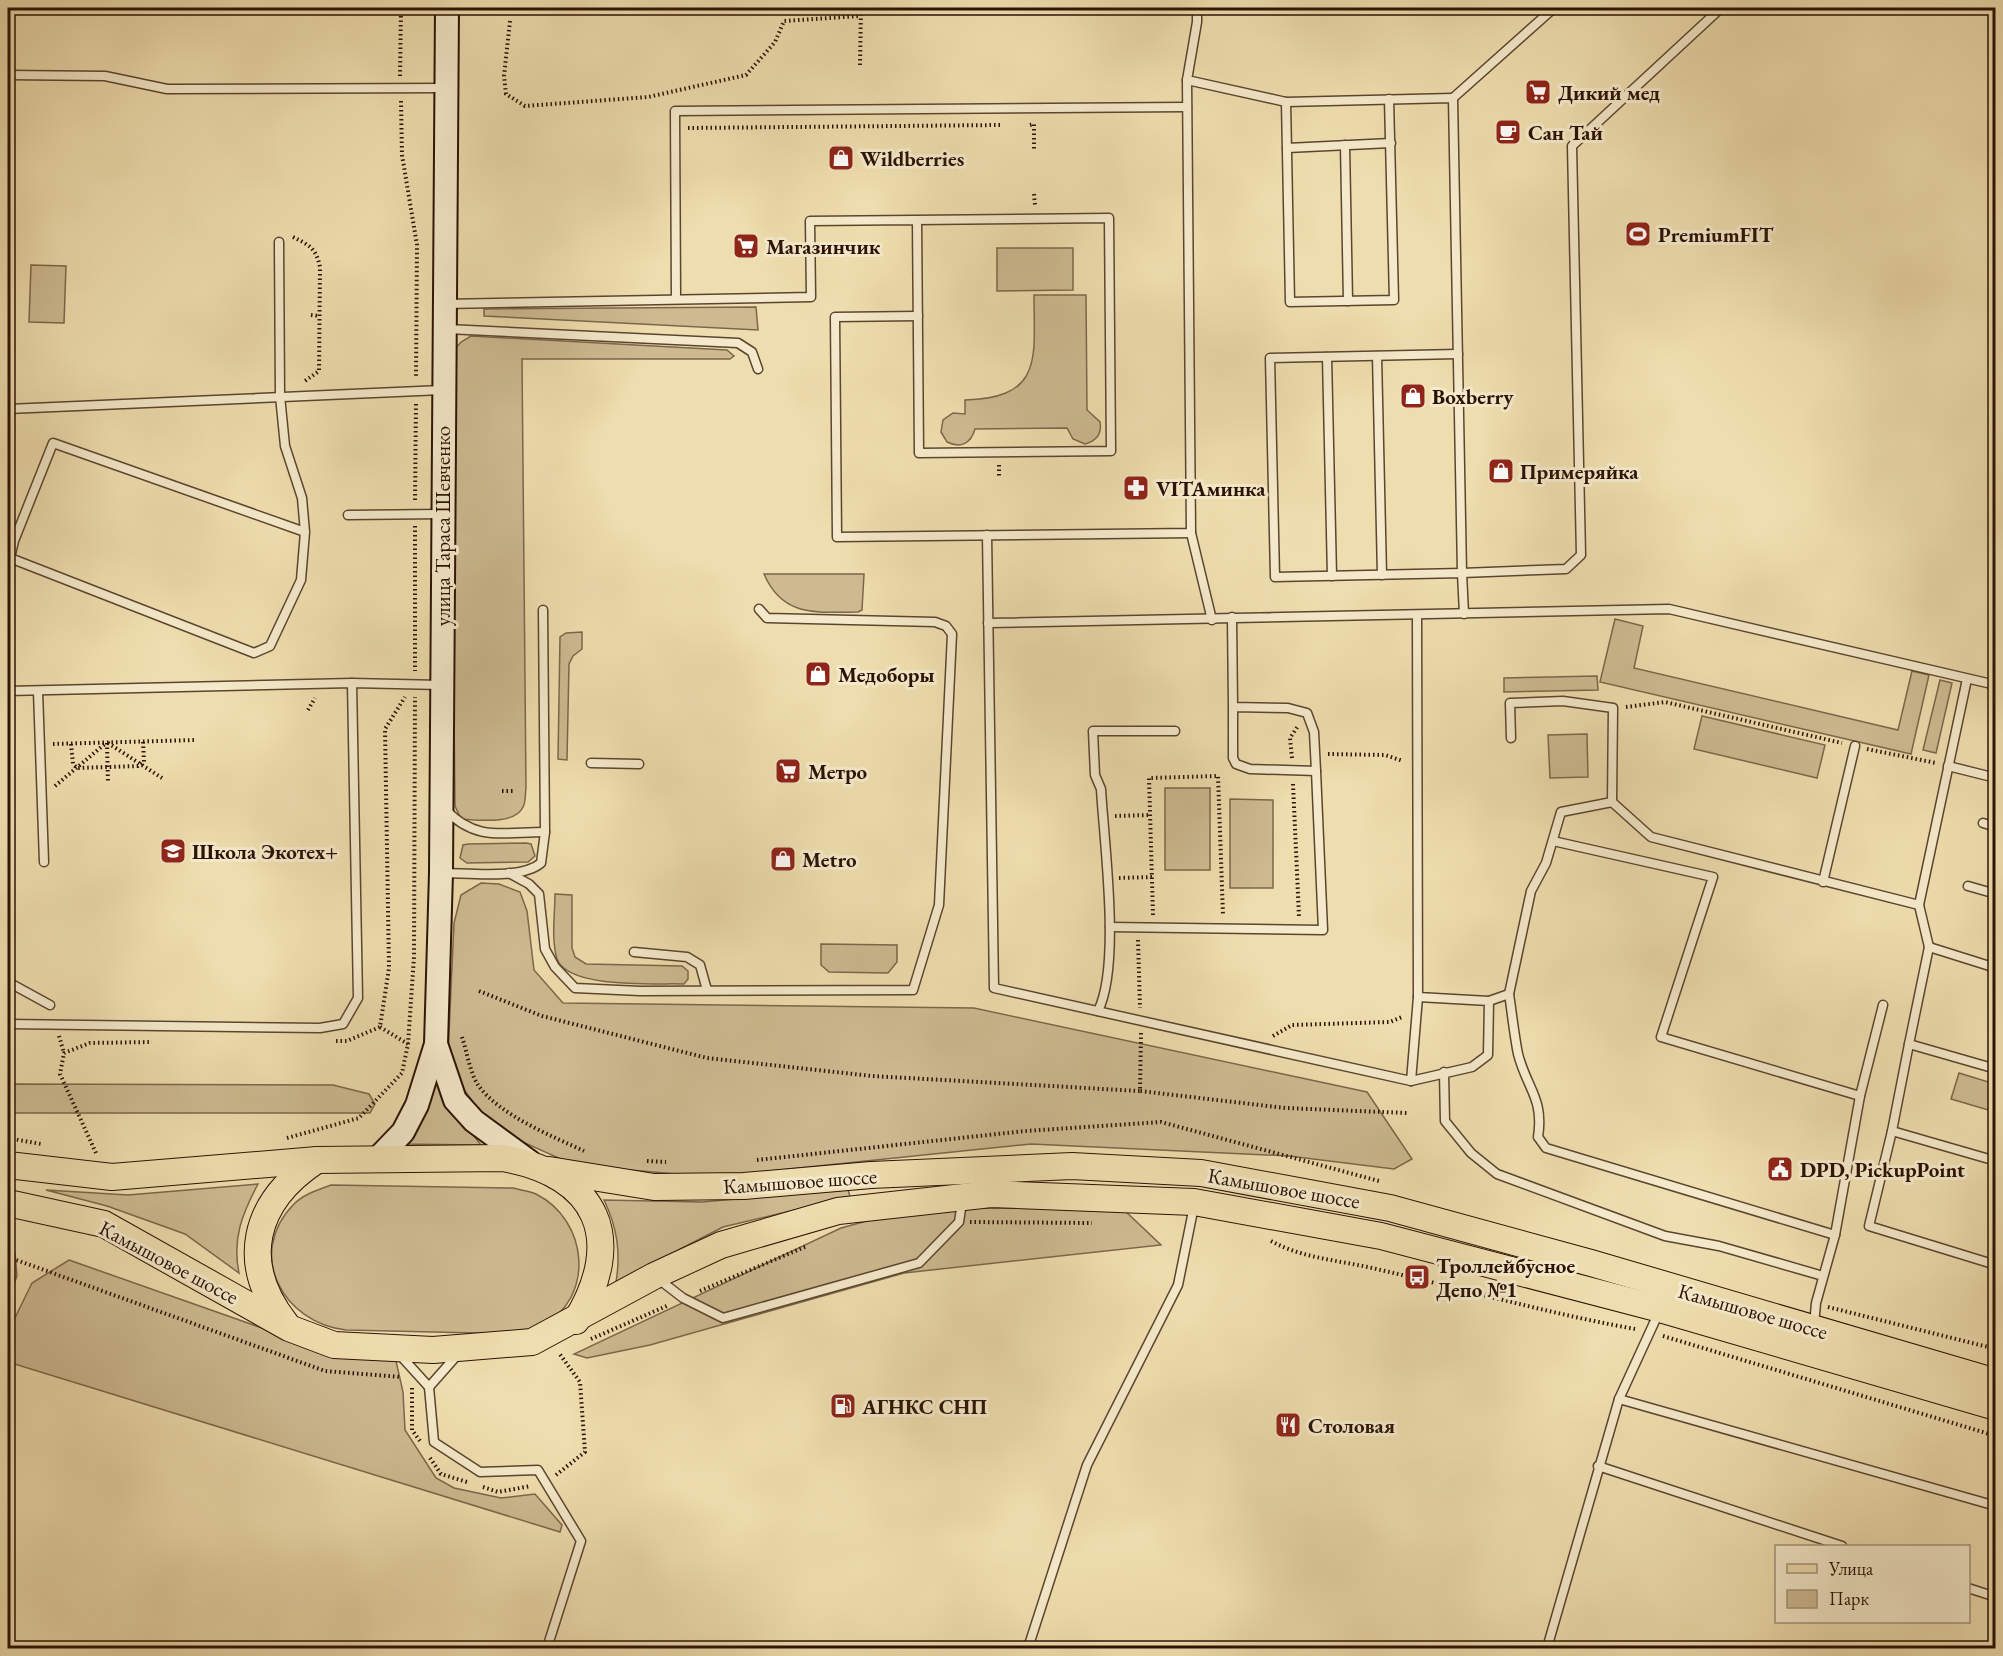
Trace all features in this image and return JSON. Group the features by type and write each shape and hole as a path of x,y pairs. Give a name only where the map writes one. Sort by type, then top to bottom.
{"main road":[{"name":"улица Тараса Шевченко","path":"377,1159 403,1132 417,1105 436,1044 441,873 443,304 447,8"},
{"name":"улица Тараса Шевченко","path":"436,1044 455,1100 474,1121 540,1166"},
{"name":"Камышовое шоссе","path":"8,1165 112,1177 317,1160 503,1158 654,1187 744,1186 871,1175 1072,1167 1201,1173 1390,1208 1995,1382"},
{"name":"Камышовое шоссе","path":"289,1329 262,1286 256,1263 258,1238 280,1192 296,1173 317,1160"},
{"name":"Камышовое шоссе","path":"540,1166 571,1185 589,1203 598,1229 602,1255 598,1276 590,1297 575,1321"},
{"name":"Камышовое шоссе","path":"8,1203 104,1224 289,1329 334,1345 463,1348 532,1342 575,1321 654,1276 721,1245 838,1211 991,1194 1194,1202 1381,1236 1656,1321 1995,1407"}],"lane":[{"path":"1197,8 1197,22 1186,80 1191,533 1212,620"},
{"path":"1186,80 1286,102 1452,98 1554,8"},
{"path":"1458,354 1270,358 1275,577 1566,569 1581,555 1572,146 1721,8"},
{"path":"8,75 105,76 167,89 446,88"},
{"path":"1452,98 1464,614"},
{"path":"1286,102 1290,302 1394,300 1389,99"},
{"path":"676,299 675,111 1187,107"},
{"path":"1287,148 1390,143"},
{"path":"1345,145 1348,301"},
{"path":"443,304 811,297 810,221 1109,218 1111,451 919,453 917,220"},
{"path":"279,242 280,396 285,446 302,498 305,532 301,580 270,646 254,653 10,558 14,541 52,443 305,532"},
{"path":"918,316 835,316 837,537 1191,533"},
{"path":"443,328 738,343 752,352 758,369"},
{"path":"1377,356 1382,575"},
{"path":"1327,357 1332,576"},
{"path":"8,409 443,390"},
{"path":"348,515 442,514"},
{"path":"987,535 994,988 1412,1081 1472,1067 1488,1055 1489,1000"},
{"path":"509,873 529,884 539,894 545,949 555,967 576,988 640,991 914,990 939,905 952,634 946,626 935,622 767,618 759,609"},
{"path":"988,623 1669,609 1995,685"},
{"path":"441,873 509,873 536,868 542,863 545,832 543,610"},
{"path":"1412,1081 1418,997 1417,615"},
{"path":"1232,617 1233,758 1236,764 1250,770 1316,771"},
{"path":"1967,679 1919,905 1929,947 1892,1131 1869,1226 1995,1265"},
{"path":"8,691 352,682 441,685"},
{"path":"8,1024 320,1028 343,1024 358,998 352,682"},
{"path":"38,690 44,862"},
{"path":"1511,738 1510,703 1563,701 1613,708 1612,802 1651,837 1919,905"},
{"path":"1110,927 1323,930 1312,722 1307,713 1288,708 1233,707"},
{"path":"1098,1011 1105,997 1110,927 1101,789 1095,775 1094,731 1175,731"},
{"path":"1823,882 1855,746"},
{"path":"591,763 639,764"},
{"path":"1948,766 1995,778"},
{"path":"1612,802 1561,812 1546,863 1531,891 1509,994 1518,1052 1527,1082 1535,1094 1542,1116 1538,1137 1546,1148 1835,1235"},
{"path":"441,805 461,825 480,833 545,832"},
{"path":"1983,823 1995,827"},
{"path":"1553,841 1713,877 1661,1037 1860,1096"},
{"path":"1968,886 1995,894"},
{"path":"1929,947 1995,968"},
{"path":"634,952 687,957 700,965 707,990"},
{"path":"8,982 50,1005"},
{"path":"1418,997 1489,1000 1509,994"},
{"path":"1814,1329 1816,1303 1835,1235 1860,1096 1883,1005"},
{"path":"1909,1044 1995,1069"},
{"path":"1444,1072 1445,1121 1471,1154 1497,1174 1665,1236 1719,1246 1823,1276"},
{"path":"1892,1131 1995,1161"},
{"path":"654,1276 683,1298 723,1318 920,1263 959,1222 962,1196"},
{"path":"1028,1648 1087,1465 1178,1285 1194,1202"},
{"path":"1547,1648 1619,1399 1656,1321"},
{"path":"394,1348 429,1387 434,1442 480,1472 538,1470 581,1542 547,1648"},
{"path":"429,1387 463,1348"},
{"path":"1619,1399 1995,1506"},
{"path":"1598,1466 1839,1545"},
{"path":"1970,1589 1995,1597"}],"path":[{"path":"860,65 861,8"},
{"path":"510,21 504,76 506,94 525,106 648,97 746,75 775,42 784,21 861,16"},
{"path":"1022,125 1034,124 1034,151"},
{"path":"675,128 1011,125"},
{"path":"280,386 308,380 319,371 320,267 317,252 311,245 293,237"},
{"path":"311,315 319,316"},
{"path":"380,1027 389,968 385,729 396,708 415,685"},
{"path":"1613,708 1665,702 1948,766"},
{"path":"1300,930 1290,738 1307,713"},
{"path":"40,745 195,740"},
{"path":"141,765 144,762 143,741"},
{"path":"107,742 162,778"},
{"path":"107,742 108,783"},
{"path":"55,786 107,742"},
{"path":"71,744 74,764 77,768"},
{"path":"1315,754 1385,755 1400,758 1406,764"},
{"path":"77,768 141,765"},
{"path":"1153,927 1149,778 1218,776 1223,929"},
{"path":"502,790 514,791"},
{"path":"1102,817 1150,815"},
{"path":"1106,878 1152,878"},
{"path":"1137,927 1141,1021 1140,1091"},
{"path":"479,992 542,1016 707,1058 872,1076 1140,1091 1285,1108 1407,1113"},
{"path":"1259,1047 1292,1025 1390,1022 1403,1016 1406,1010"},
{"path":"324,1041 347,1041 380,1027"},
{"path":"380,1027 408,1044"},
{"path":"462,1037 478,1084 496,1104 585,1152"},
{"path":"96,1153 60,1074 64,1053 90,1042 160,1042"},
{"path":"753,1160 1025,1131 1161,1122 1386,1183"},
{"path":"639,1160 673,1163"},
{"path":"8,1257 325,1371 421,1378"},
{"path":"1372,1268 1561,1316 1656,1321 1995,1436"}],"green space":[{"path":"997,248 1073,248 1073,290 997,291"},
{"path":"31,265 66,266 64,323 29,322"},
{"path":"1034,295 1086,295 1087,410 1100,422 1097,436 1085,444 1073,439 1067,428 975,429 971,438 961,445 947,442 941,432 943,420 953,413 965,414 965,400 991,397 1009,391 1022,382 1029,370 1033,355"},
{"path":"756,307 758,330 484,316 484,309"},
{"path":"471,336 727,350 734,356 730,359 522,359 526,788 524,805 519,813 512,817 495,820 461,819 455,806 450,355 461,342"},
{"path":"764,574 864,574 862,610 858,612 815,612 803,610 781,598"},
{"path":"1615,619 1643,626 1634,668 1898,730 1912,671 1929,675 1911,754 1600,682"},
{"path":"582,632 582,649 573,656 569,664 567,760 558,759 560,637 566,633"},
{"path":"1597,676 1598,690 1504,692 1504,678"},
{"path":"1940,680 1952,683 1936,753 1923,750"},
{"path":"1702,716 1825,745 1817,778 1694,749"},
{"path":"1587,734 1588,777 1550,778 1548,735"},
{"path":"1165,788 1210,788 1210,870 1165,870"},
{"path":"1230,799 1273,800 1273,888 1230,888"},
{"path":"531,844 535,856 528,862 467,863 460,858 463,845"},
{"path":"481,883 499,884 520,892 527,911 534,970 563,1003 974,1008 1367,1092 1412,1159 1394,1169 1289,1156 1031,1144 710,1177 574,1165 492,1128 460,1084 448,1055 454,923 461,895"},
{"path":"555,894 572,895 572,948 575,957 586,964 682,966 688,971 688,979 684,984 634,984 595,980 564,969 557,959 554,943"},
{"path":"821,944 897,945 897,962 888,973 829,972 821,965"},
{"path":"436,1066 455,1112 481,1145 401,1144"},
{"path":"1959,1073 1995,1084 1995,1112 1951,1099"},
{"path":"8,1084 333,1085 369,1094 375,1104 370,1113 8,1113"},
{"path":"258,1184 240,1227 237,1249 239,1273 185,1234 107,1206 46,1190 128,1195"},
{"path":"331,1185 513,1188 536,1194 553,1206 566,1222 575,1240 579,1259 578,1278 571,1297 559,1313 542,1326 519,1334 346,1330 324,1325 304,1314 289,1300 278,1283 272,1264 273,1244 280,1223 294,1204 307,1195"},
{"path":"848,1189 850,1197 723,1227 616,1282 617,1240 604,1200 702,1202"},
{"path":"958,1208 1123,1209 1161,1245 904,1273 650,1345 587,1358 574,1354 841,1228 889,1215"},
{"path":"8,1248 15,1253 17,1276 8,1301"},
{"path":"69,1260 316,1347 396,1361 403,1392 405,1430 436,1478 454,1488 501,1498 535,1494 562,1525 560,1532 8,1362 8,1337 11,1326 32,1283"}],"place":[{"name":"Дикий мед","path":"1538,92"},
{"name":"Сан Тай","path":"1508,132"},
{"name":"Wildberries","path":"841,158"},
{"name":"PremiumFIT","path":"1638,234"},
{"name":"Магазинчик","path":"746,246"},
{"name":"Boxberry","path":"1413,396"},
{"name":"Примеряйка","path":"1501,471"},
{"name":"VITAминка","path":"1136,488"},
{"name":"Медоборы","path":"818,674"},
{"name":"Метро","path":"788,771"},
{"name":"Школа Экотех+","path":"173,851"},
{"name":"Metro","path":"783,859"},
{"name":"DPD, PickupPoint","path":"1780,1169"},
{"name":"Троллейбусное Депо №1","path":"1417,1277"},
{"name":"АГНКС СНП","path":"843,1406"},
{"name":"Столовая","path":"1288,1425"}]}
